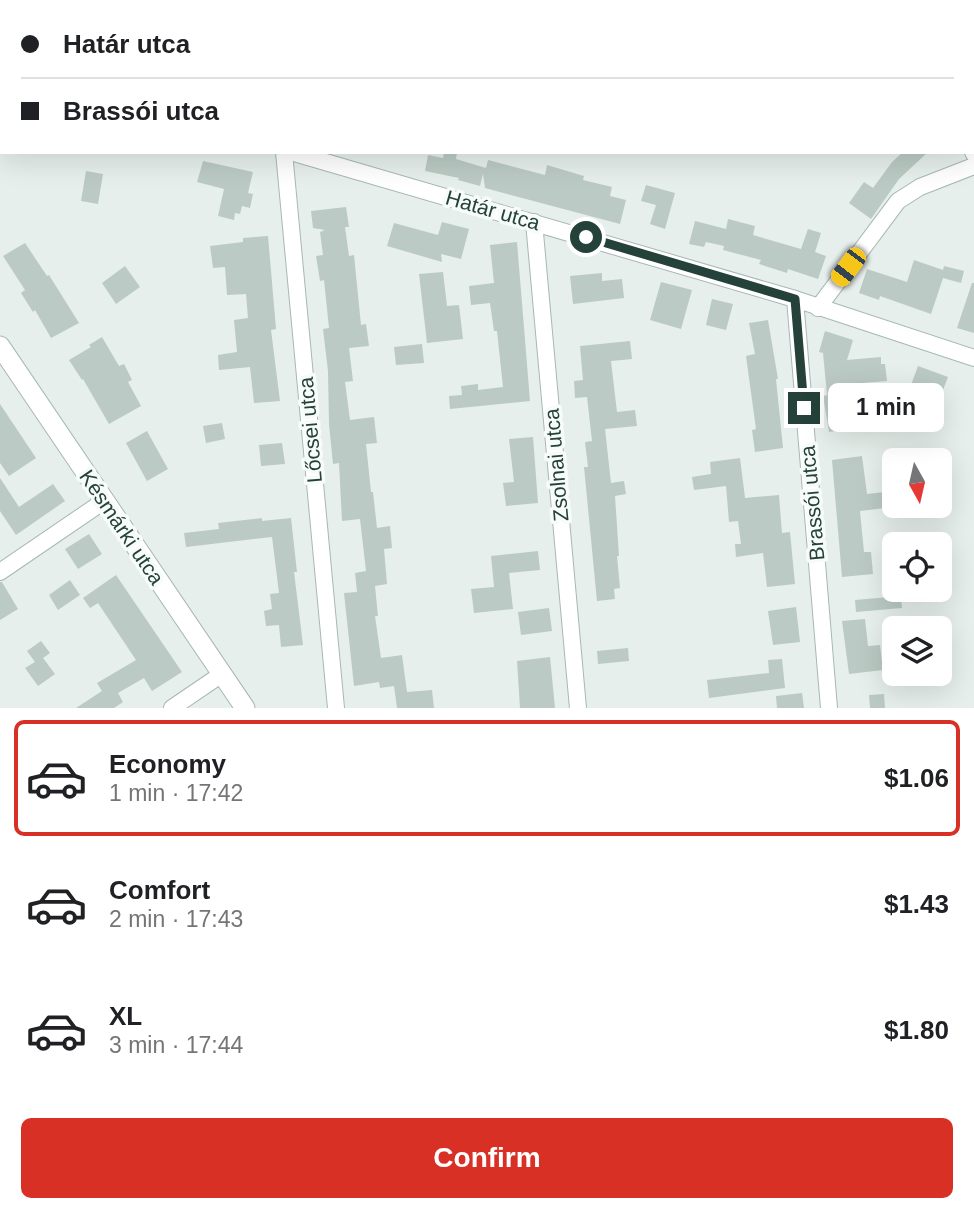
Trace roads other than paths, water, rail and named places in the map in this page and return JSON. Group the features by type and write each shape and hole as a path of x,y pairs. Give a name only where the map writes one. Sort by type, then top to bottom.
{"street":[{"name":"Lőcsei utca","path":"284,154 336,708"},
{"name":"Határ utca","path":"298,154 795,299 974,358"},
{"path":"818,308 898,201 920,187 974,166"},
{"name":"Zsolnai utca","path":"534,222 578,708"},
{"name":"Brassói utca","path":"795,299 829,708"},
{"name":"Késmárki utca","path":"0,346 245,708"},
{"path":"0,572 104,501"},
{"path":"172,708 222,674"}]}
